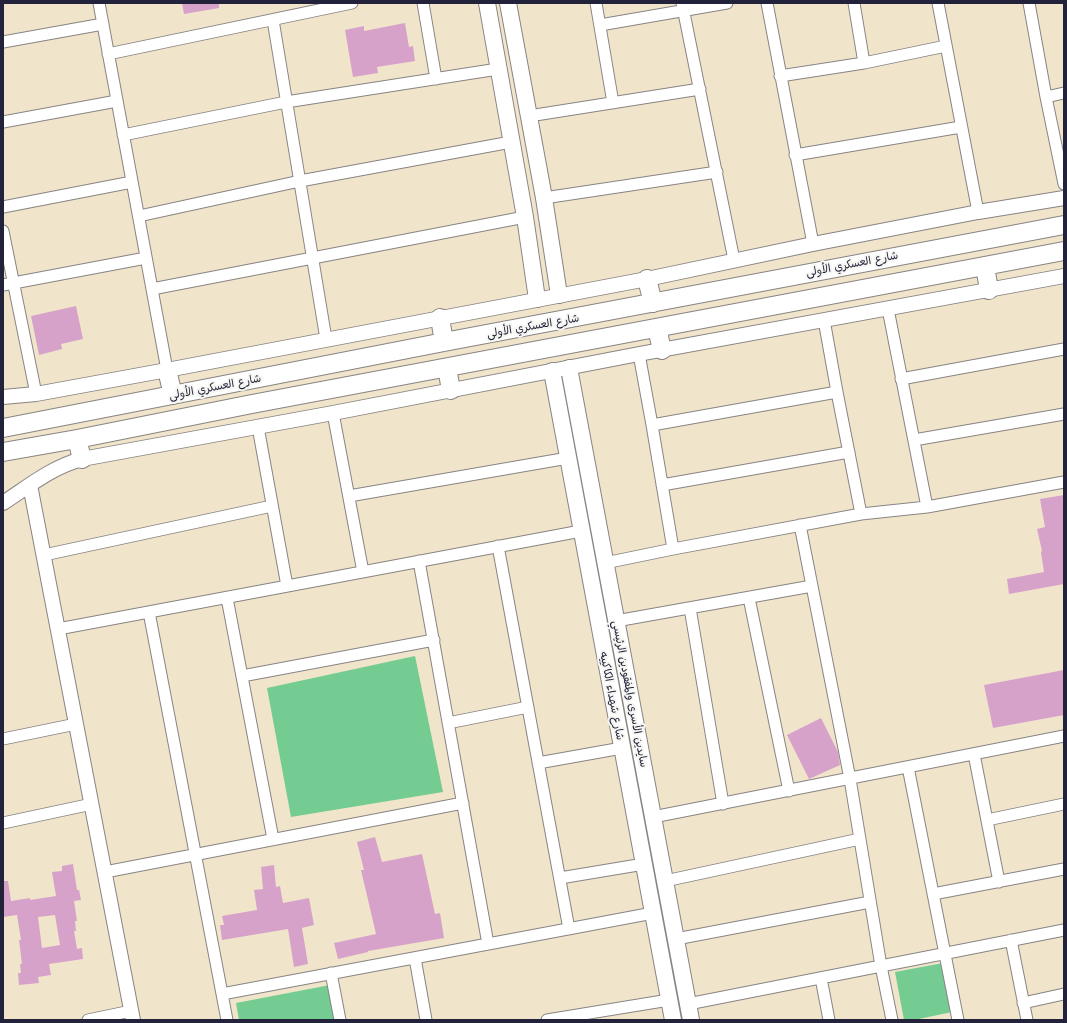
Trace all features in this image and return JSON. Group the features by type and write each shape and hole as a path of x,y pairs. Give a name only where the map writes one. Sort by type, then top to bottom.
{"main road":[{"path":"487,3 525,217 537,299"},
{"path":"508,3 544,198 559,295"},
{"name":"شارع العسكري الأولى","path":"3,428 1064,224"},
{"path":"528,236 550,233"},
{"path":"3,452 1064,251"},
{"path":"985,266 989,290"},
{"path":"647,279 652,303"},
{"path":"440,318 444,342"},
{"path":"563,320 567,344"},
{"path":"540,324 544,349"},
{"path":"657,328 662,350"},
{"path":"447,368 451,390"},
{"name":"سايدين الأسرى والمفقودين الرئيسي","path":"569,368 691,1020"},
{"path":"168,370 173,395"},
{"name":"شارع شهداء الكاكييه","path":"552,371 673,1020"},
{"path":"78,439 82,459"}],"street":[{"path":"99,3 168,370"},
{"path":"108,54 352,3"},
{"path":"423,3 436,79"},
{"path":"596,3 613,103"},
{"path":"600,25 683,7 727,3"},
{"path":"767,3 813,244"},
{"path":"854,3 864,63"},
{"path":"938,3 978,212"},
{"path":"1029,3 1064,184"},
{"path":"683,7 734,260"},
{"path":"273,20 326,339"},
{"path":"3,42 103,24"},
{"path":"780,76 864,63 946,46"},
{"path":"123,135 286,102 498,69"},
{"path":"529,116 700,89"},
{"path":"1046,97 1064,93"},
{"path":"3,122 117,101"},
{"path":"795,155 961,127"},
{"path":"138,216 300,181 511,142"},
{"path":"544,198 717,172"},
{"path":"3,207 132,182"},
{"path":"3,397 36,394 168,370 647,279 813,244 978,212 1064,198"},
{"path":"152,289 525,217"},
{"path":"3,231 8,284 36,394"},
{"path":"8,284 146,258"},
{"path":"3,503 59,466 82,459 1064,276"},
{"path":"888,308 927,507"},
{"path":"824,320 836,392 861,514"},
{"path":"901,378 1064,349"},
{"path":"639,354 672,549"},
{"path":"652,425 836,392"},
{"path":"333,413 363,572"},
{"path":"914,440 1064,414"},
{"path":"258,427 287,586"},
{"path":"662,485 849,452"},
{"path":"349,496 568,458"},
{"path":"606,563 672,549 861,514 927,507 1064,482"},
{"path":"30,485 132,1016 88,1020"},
{"path":"44,555 272,506"},
{"path":"800,525 850,779 881,966 892,1020"},
{"path":"58,629 581,531"},
{"path":"498,546 569,929"},
{"path":"419,561 488,944"},
{"path":"616,621 812,586"},
{"path":"227,598 273,840"},
{"path":"749,598 789,791"},
{"path":"690,608 723,804"},
{"path":"149,612 227,1020"},
{"path":"242,676 434,640"},
{"path":"448,723 528,707"},
{"path":"3,739 76,724"},
{"path":"653,817 1064,736"},
{"path":"538,763 622,748"},
{"path":"974,754 999,882"},
{"path":"908,767 958,1020"},
{"path":"105,872 463,803"},
{"path":"3,823 92,804"},
{"path":"987,820 1064,804"},
{"path":"665,881 860,839"},
{"path":"560,878 644,864"},
{"path":"933,894 1064,869"},
{"path":"676,939 870,902"},
{"path":"222,994 653,913"},
{"path":"688,1004 1064,930"},
{"path":"1012,940 1027,1020"},
{"path":"415,958 426,1020"},
{"path":"332,973 340,1020"},
{"path":"821,978 829,1020"},
{"path":"1023,1003 1064,994"},
{"path":"547,1020 669,1000"}],"green space":[{"path":"415,656 443,792 291,817 267,688"},
{"path":"943,963 952,1012 914,1020 904,1020 895,972"},
{"path":"330,985 337,1020 239,1020 236,1003"}],"building":[{"path":"182,3 219,3 219,8 184,14"},
{"path":"405,23 409,47 413,46 415,61 377,67 378,73 353,77 345,30 364,26 364,31"},
{"path":"76,306 83,339 61,344 62,349 39,355 31,316"},
{"path":"1064,495 1064,584 1009,594 1007,579 1044,572 1042,551 1037,529 1045,527 1040,499"},
{"path":"1064,670 1064,715 993,728 984,685"},
{"path":"821,718 838,752 840,765 809,779 787,735"},
{"path":"375,837 382,862 422,854 435,914 440,913 444,938 368,951 338,959 334,943 376,934 361,870 364,870 357,842"},
{"path":"73,864 77,890 79,890 81,900 74,901 77,921 75,921 76,931 74,931 77,949 82,948 83,959 49,964 51,975 38,977 39,983 19,985 18,973 21,973 20,964 22,964 19,940 21,940 17,915 3,917 3,881 8,881 11,901 56,896 52,872 62,871 62,866","holes":["55,915 60,945 42,948 38,917"]},
{"path":"274,865 276,887 280,886 283,903 309,898 314,925 302,928 308,964 294,967 288,929 222,940 220,925 224,925 222,916 257,910 254,890 263,889 261,867"}]}
